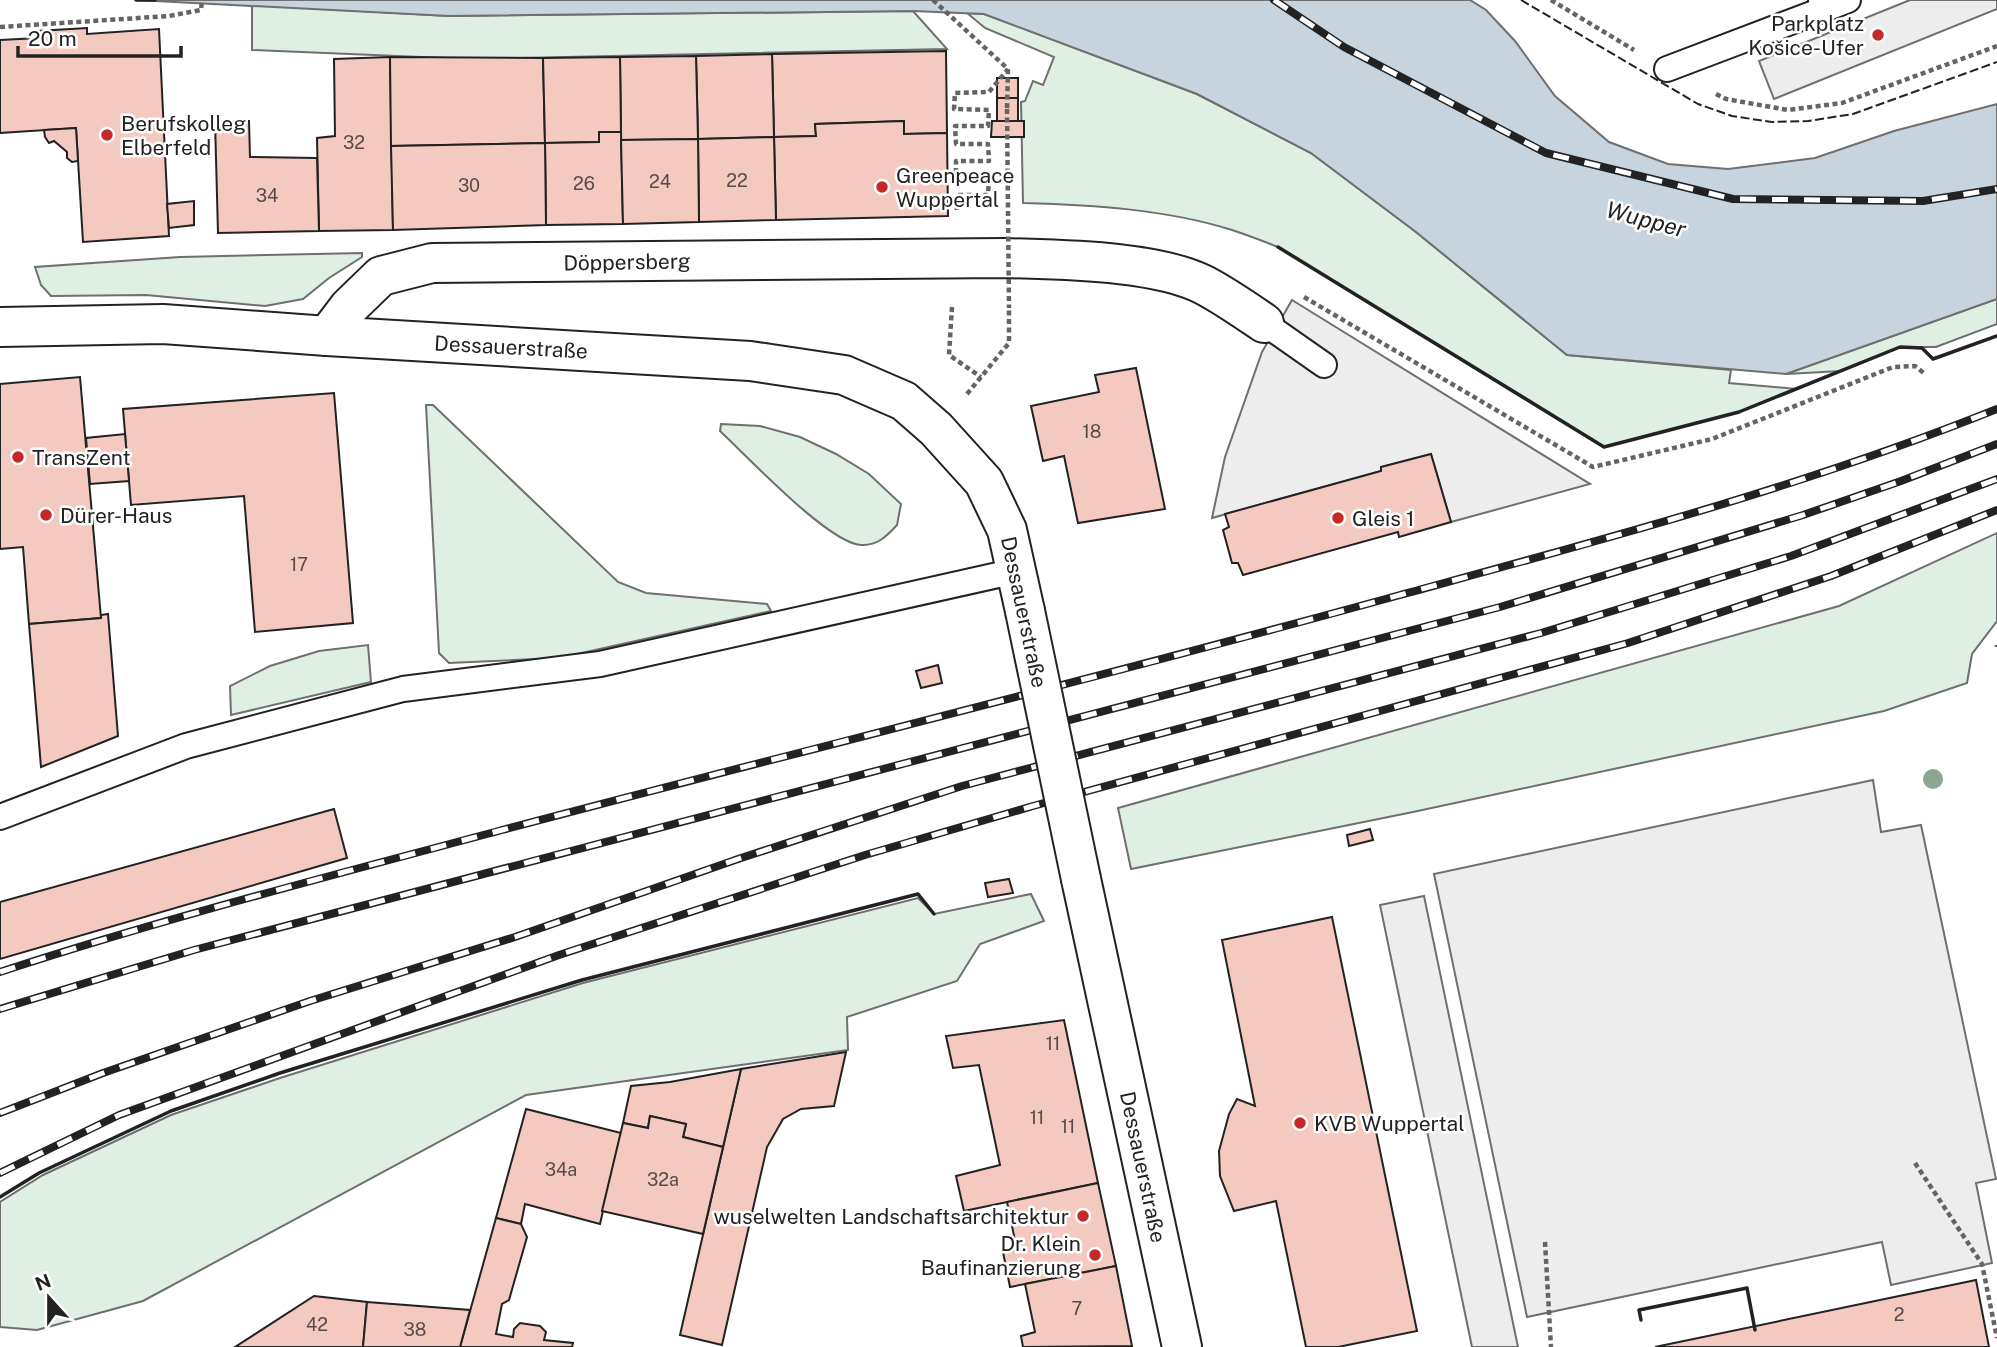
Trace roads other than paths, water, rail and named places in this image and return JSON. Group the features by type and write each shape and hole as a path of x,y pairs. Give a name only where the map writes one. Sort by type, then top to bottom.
{"street":[{"name":"Döppersberg","path":"327,336 349,307 381,276 432,264 991,258 1084,261 1163,271 1203,284 1264,323"},
{"path":"2,319 163,324 327,336"},
{"name":"Dessauerstraße","path":"327,336 750,361 844,375 904,401 936,429 984,482 1007,530 1182,1347"}],"lane":[{"path":"1667,69 1823,4 1848,0"},
{"path":"1264,323 1324,365"},
{"path":"0,817 186,746 403,689 600,664 1016,571"}],"water":[{"name":"Wupper","path":"136,0 1470,0 1486,10 1515,41 1555,96 1609,142 1668,164 1728,169 1815,158 1894,131 1997,104 1997,299 1786,374 1567,355 1416,232 1311,153 1197,94 984,14 913,11 449,16"}],"railway":[{"path":"1274,0 1344,47 1546,153 1733,199 1923,201 1997,189"},
{"path":"0,972 124,933 313,880 1176,655 1626,533 1776,488 1997,409"},
{"path":"0,1009 194,950 1500,607 1803,515 1997,444"},
{"path":"0,1113 103,1073 310,1001 515,937 738,859 962,786 1541,633 1791,556 1997,479"},
{"path":"0,1173 119,1115 559,955 865,855 1033,806 1628,643 1831,576 1997,510"}],"place":[{"name":"Parkplatz Košice-Ufer","path":"1878,35"},
{"name":"Berufskolleg Elberfeld","path":"107,135"},
{"name":"Greenpeace Wuppertal","path":"882,187"},
{"name":"TransZent","path":"18,457"},
{"name":"Dürer-Haus","path":"46,515"},
{"name":"Gleis 1","path":"1338,518"},
{"name":"KVB Wuppertal","path":"1300,1123"},
{"name":"wuselwelten Landschaftsarchitektur","path":"1083,1216"},
{"name":"Dr. Klein Baufinanzierung","path":"1095,1255"}]}
